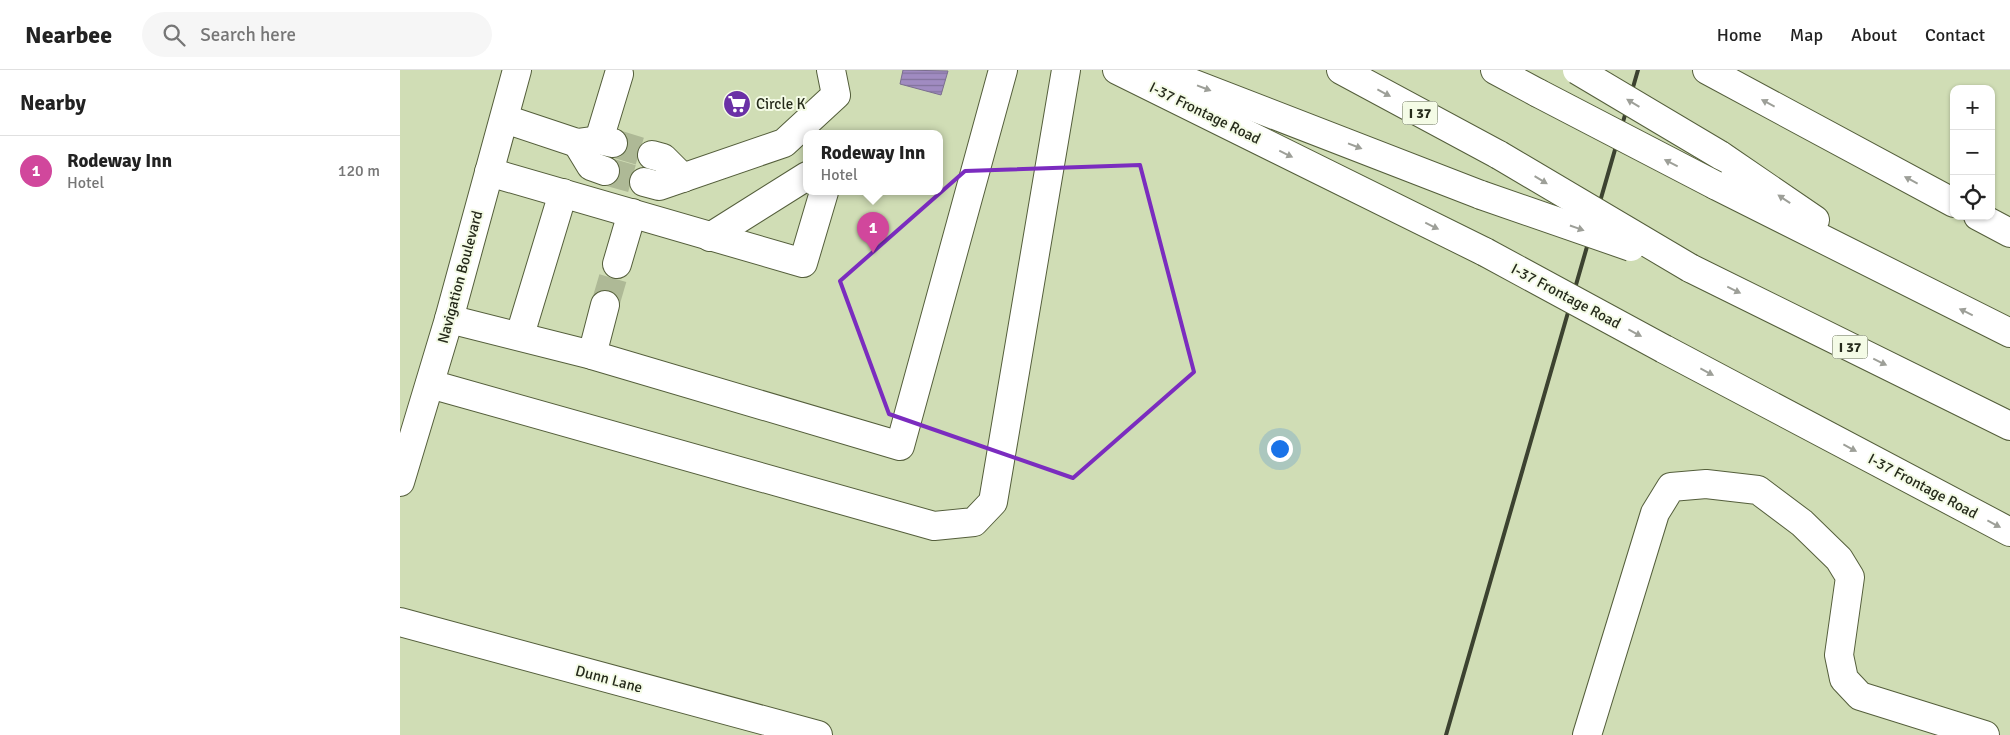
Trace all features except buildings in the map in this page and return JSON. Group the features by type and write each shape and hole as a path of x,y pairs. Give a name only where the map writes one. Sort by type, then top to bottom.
{"main road":[{"name":"Navigation Boulevard","path":"400,482 411,411 430,384 450,319 517,70"},
{"path":"644,182 659,186 784,143 836,95 830,70"},
{"path":"450,319 520,335 592,355 900,446 1003,70"},
{"path":"430,384 934,526 974,522 993,502 1066,70"},
{"name":"I-37 Frontage Road","path":"1117,70 1485,252 2010,532"},
{"path":"1158,70 1481,195 1690,268"},
{"name":"I 37","path":"1341,70 1499,155 1690,268 2010,426"},
{"path":"1495,70 1715,185 2010,333"},
{"path":"1576,70 1720,155 1911,285"},
{"path":"605,171 591,166 596,142 621,71"},
{"path":"1717,76 1950,201"},
{"path":"505,119 596,142"},
{"path":"652,155 663,158 682,178"},
{"path":"489,172 803,264 823,195"},
{"path":"710,237 803,179"},
{"path":"520,335 563,194"},
{"path":"617,264 632,213"},
{"path":"1986,220 2010,233"},
{"path":"592,355 605,305"},
{"path":"1588,735 1655,513 1672,487 1706,484 1758,490 1802,523 1839,559 1850,577 1839,655 1844,679 1860,696 1985,735"},
{"name":"Dunn Lane","path":"400,622 818,735"}],"highlighted area":[{"path":"1140,165 1194,372 1073,478 889,414 840,281 965,171"}],"shaded area":[{"path":"903,70 948,71 941,95 900,84"}],"tunnel":[{"path":"613,143 652,155"},
{"path":"605,171 644,182"},
{"path":"605,305 617,264"}],"railway":[{"path":"1446,735 1638,70"}],"place":[{"name":"Circle K","path":"737,104"},
{"name":"Rodeway Inn","path":"873,253"}]}
